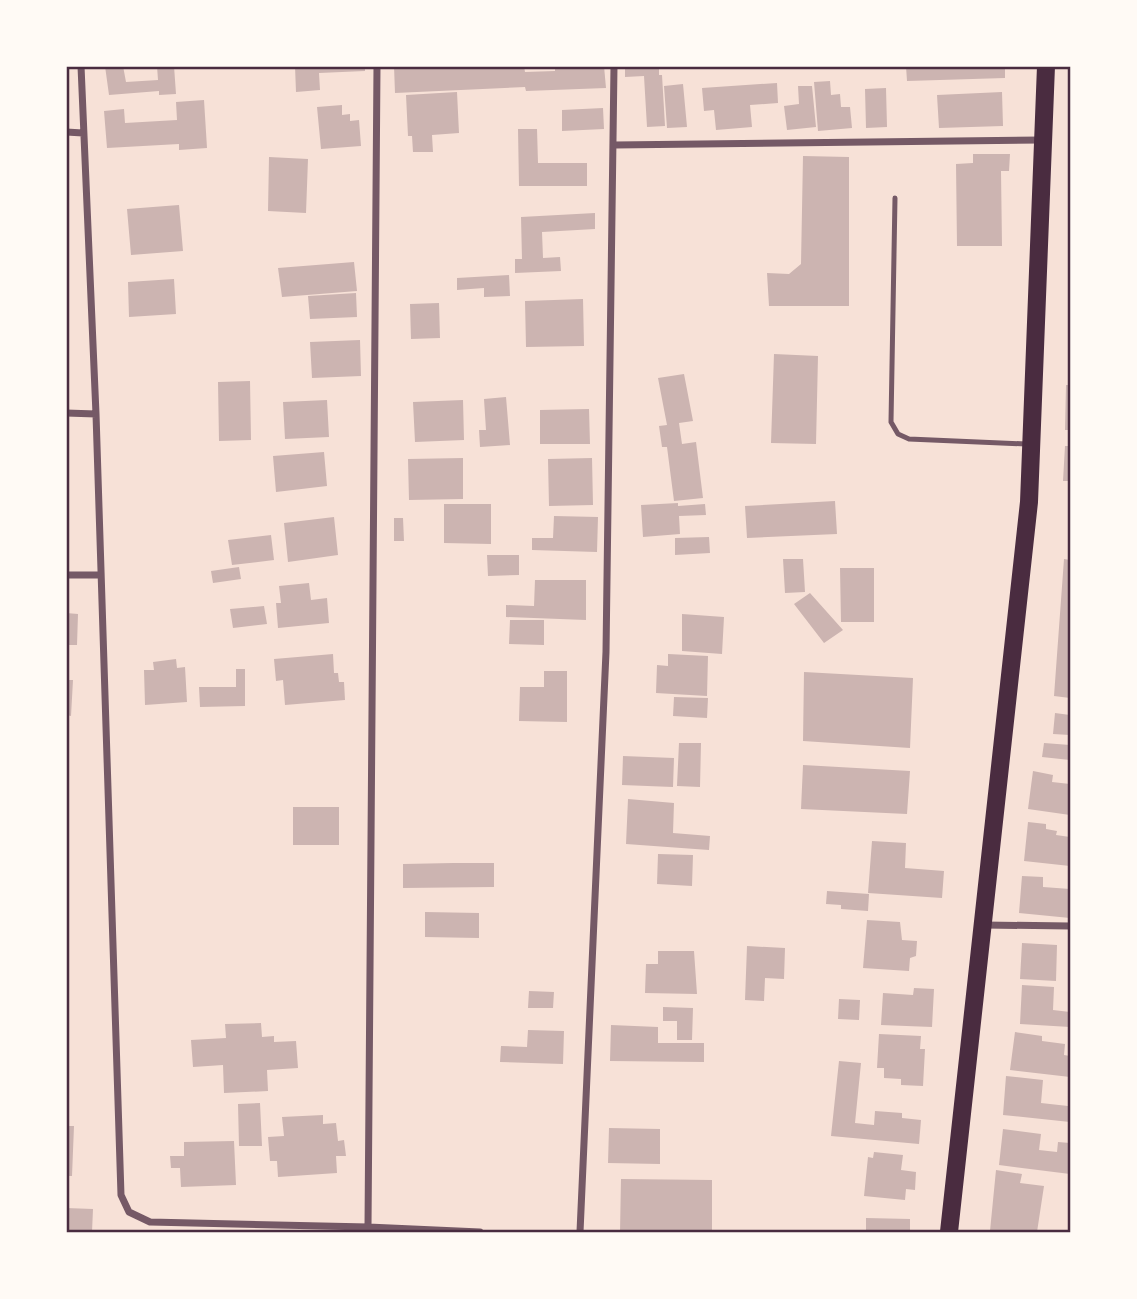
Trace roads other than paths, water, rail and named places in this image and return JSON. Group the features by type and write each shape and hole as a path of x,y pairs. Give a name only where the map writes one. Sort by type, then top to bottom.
{"main road":[{"path":"949,1233 1033,445 1046,66"}],"street":[{"path":"81,66 96,414 119,1169 124,1206 129,1212 150,1222 368,1227 480,1233"},
{"path":"368,1227 377,66"},
{"path":"580,1233 606,652 614,66"},
{"path":"66,132 83,133"},
{"path":"615,145 1045,140"},
{"path":"66,413 96,414"},
{"path":"66,575 100,575"},
{"path":"983,925 1070,926"}],"lane":[{"path":"895,198 891,422 898,434 909,439 1033,445"}]}
